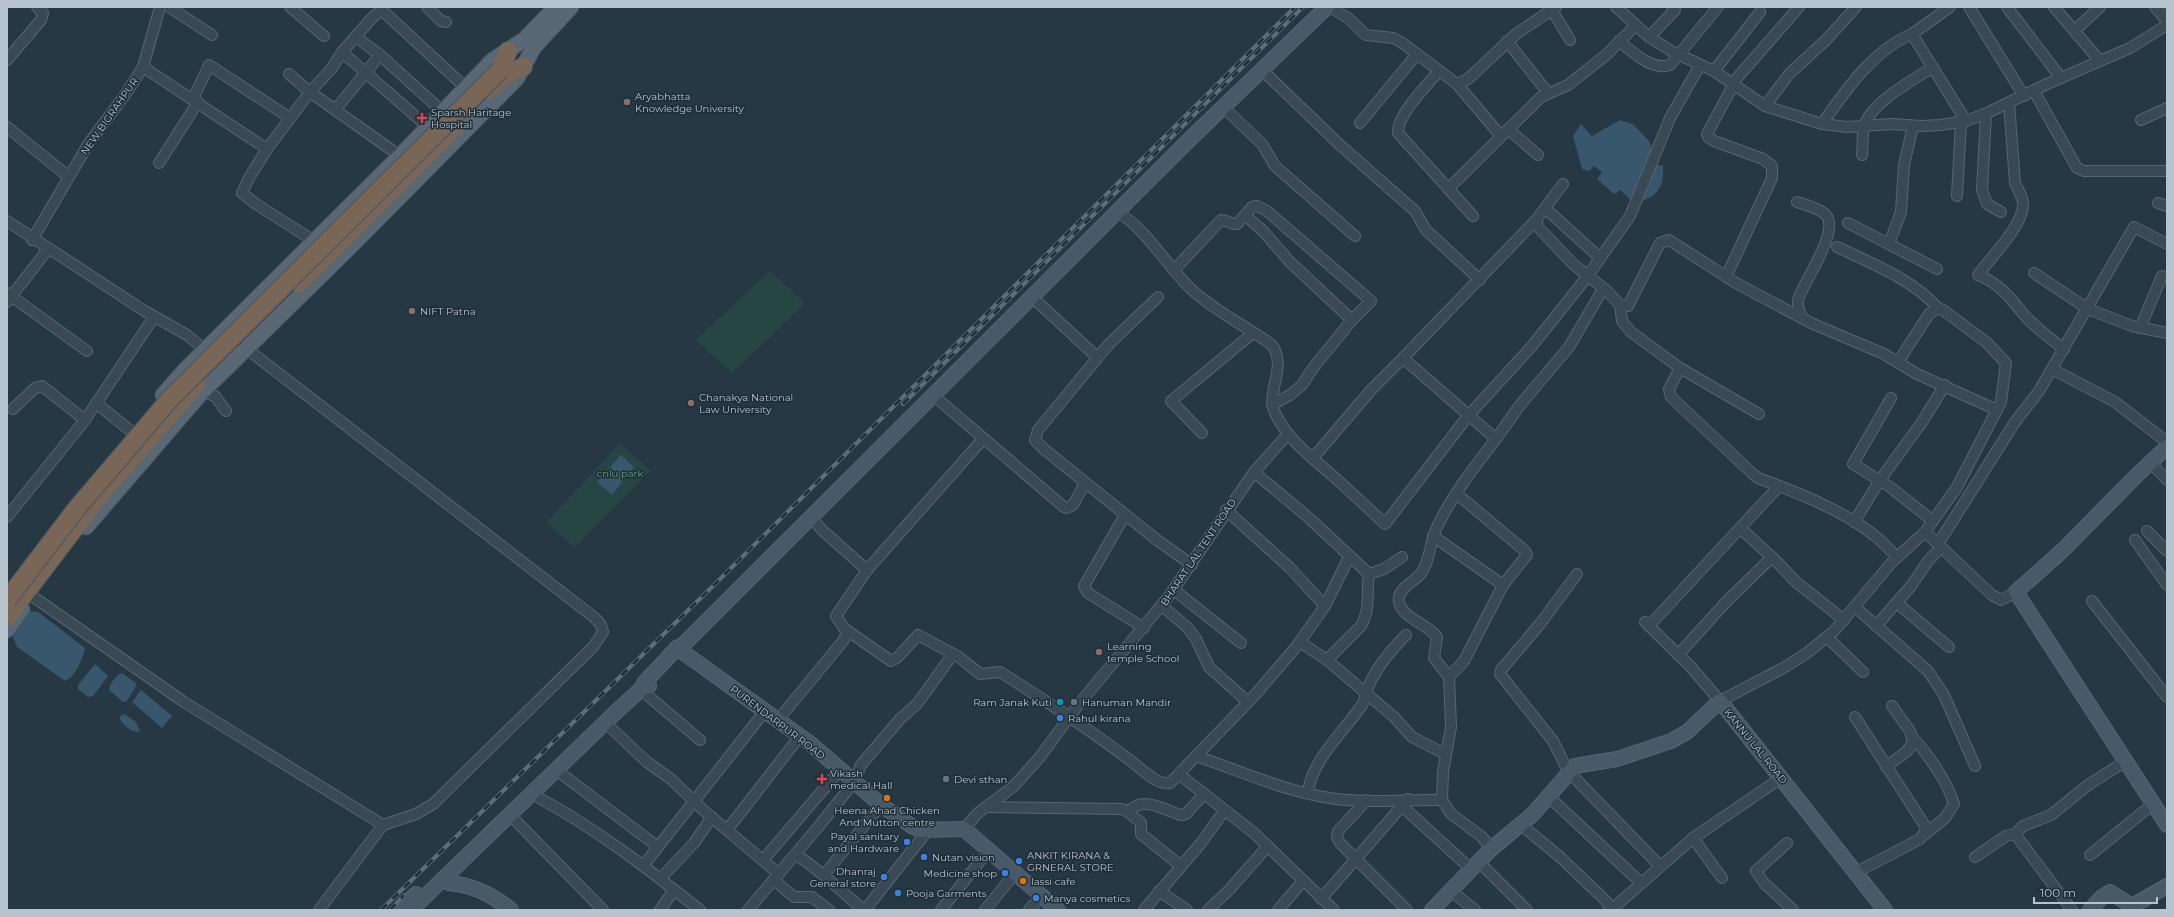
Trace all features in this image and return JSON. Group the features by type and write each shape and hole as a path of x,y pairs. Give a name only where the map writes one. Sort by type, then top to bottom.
{"highway":[{"path":"7,617 99,496 252,329 435,148 502,72 508,51"},
{"path":"7,600 77,508 170,399 502,72 524,67"}],"main road":[{"path":"7,630 108,500 204,383 246,349 517,78 524,67 529,43 556,7"},
{"path":"7,588 66,511 185,370 428,128 493,60 508,51 529,43 571,7"}],"street":[{"path":"7,60 41,20 43,13 37,7"},
{"name":"NEW BIGRAHPUR","path":"32,240 89,143 127,92 143,67 160,7"},
{"path":"169,7 212,35"},
{"path":"290,7 324,36"},
{"path":"427,7 441,21 446,22"},
{"path":"422,910 611,728 680,648 810,516 934,396 1223,107 1327,7"},
{"path":"1330,7 1348,18 1366,35 1393,38 1417,54 1457,84 1505,133 1538,155"},
{"path":"1616,7 1649,36 1679,55 1714,71 1774,111 1822,124 1864,126 1892,124 1931,126 1964,122 1986,114 2034,90 2141,42 2167,24"},
{"path":"1620,41 1637,55 1657,66 1664,67 1670,65 1718,7"},
{"path":"1726,277 1772,178 1773,172 1770,162 1714,141 1708,137 1709,130 1734,84 1799,7"},
{"path":"1765,106 1789,74 1826,40 1856,7"},
{"path":"1822,124 1836,104 1881,52 1895,42 1912,34 1950,7"},
{"path":"1969,7 2024,96"},
{"path":"2007,7 2061,78"},
{"path":"2054,7 2100,61"},
{"path":"2074,31 2100,7"},
{"path":"2155,7 2167,21"},
{"path":"1649,36 1675,8"},
{"path":"314,241 256,204 242,193 248,178 267,149 310,92 332,68 342,52 371,19 382,9 466,88"},
{"path":"1457,84 1468,79 1507,41 1554,9 1570,40"},
{"path":"1714,71 1760,12"},
{"path":"1448,189 1534,103 1548,93 1568,85 1620,41 1636,25"},
{"path":"1912,34 1933,67 1964,122 1957,196"},
{"path":"356,37 380,55 443,112"},
{"path":"1507,41 1548,93"},
{"path":"342,52 428,128"},
{"path":"1360,123 1417,54"},
{"path":"336,110 380,55"},
{"path":"159,163 195,101 209,65 290,118"},
{"path":"1118,212 1133,223 1174,270 1209,305 1272,345 1278,358 1272,404 1275,414 1288,434 1312,458 1385,524 1468,416 1524,356 1587,276 1633,210 1670,118 1700,65"},
{"path":"143,67 267,149"},
{"path":"1862,155 1864,126 1881,103 1933,67"},
{"path":"1262,70 1340,145 1415,211 1426,230 1480,280"},
{"path":"1439,71 1404,115 1398,128 1398,133 1473,216"},
{"path":"289,74 310,92 400,156"},
{"path":"2034,90 2077,168 2084,171 2167,171"},
{"path":"2009,103 2015,183 2022,196 2023,208 2016,225 1978,275 1993,282 2007,293 2031,321 2064,349"},
{"path":"1223,107 1262,144 1275,166 1355,236"},
{"path":"2141,120 2167,108"},
{"path":"1986,114 1982,190 1987,204 2002,212"},
{"path":"1889,244 1901,212 1904,165 1913,126"},
{"path":"7,127 69,177"},
{"path":"1312,458 1371,390 1441,320 1451,306 1480,280 1536,220 1563,184"},
{"path":"1797,202 1825,214 1829,220 1830,226 1817,261 1798,301 1802,318"},
{"path":"1174,270 1221,220 1226,220 1232,225 1237,224 1246,216 1252,207 1262,207 1371,301 1352,320 1313,368 1302,385 1290,395 1272,404"},
{"path":"1545,208 1600,258"},
{"path":"1246,216 1263,232 1290,262 1352,320"},
{"path":"1536,220 1538,227 1587,276 1620,305 1628,306 1655,252 1664,240 1669,240 1726,277 1823,329 1884,354 1917,374 1945,385 1997,410"},
{"path":"7,221 32,240 154,317 187,335 205,350"},
{"path":"1848,223 1937,268"},
{"path":"1876,626 1911,586 1940,546 2015,422 2036,395 2052,369 2134,227 2167,244"},
{"path":"1779,486 1647,624 1720,701 1772,675 1807,653 1827,637 1844,620 1897,558 1925,532 1958,487 2001,402 2006,363 1993,348 1980,336 1938,308 1923,293 1878,267 1837,247"},
{"path":"48,249 8,297 87,352"},
{"path":"2034,273 2088,309 2140,328 2167,333"},
{"path":"2140,328 2162,276"},
{"path":"1492,849 1480,836 1451,814 1442,800 1445,754 1451,727 1449,677 1434,658 1437,637 1418,623 1400,604 1402,592 1421,574 1433,536 1457,494 1526,398 1569,347 1603,289"},
{"path":"1032,297 1097,357"},
{"path":"1158,297 1097,357 1036,435 1036,440 1045,450 1085,483 1192,565"},
{"path":"1620,305 1622,321 1625,327 1680,368 1759,414"},
{"path":"1898,362 1929,314 1938,308"},
{"path":"7,518 85,420 154,317"},
{"path":"224,332 561,590 595,618 601,625 603,632 593,647 433,804 416,814 383,825 319,910"},
{"path":"1202,433 1171,401 1253,333"},
{"path":"1403,358 1496,439"},
{"path":"1680,368 1669,389 1671,397 1753,474 1758,478 1779,486 1854,522 1876,536 1897,558"},
{"path":"2052,369 2115,402 2167,442"},
{"path":"204,383 226,411"},
{"path":"1854,522 1880,480 1922,422 1945,385"},
{"path":"13,409 38,386 46,389 85,420"},
{"path":"934,396 1064,507 1067,508 1073,505 1085,483"},
{"path":"1891,398 1853,464 1880,480 1933,521"},
{"path":"96,404 132,432"},
{"name":"BHARAT LAL TENT ROAD","path":"964,829 972,818 985,806 1020,780 1162,606 1192,565 1226,510 1254,472 1288,434"},
{"path":"983,439 867,570 836,616 845,629 891,661 897,658 918,635 953,654 980,674 1000,672 1070,717 1163,783 1170,783 1180,774 1248,702 1300,642 1325,606 1349,557"},
{"path":"1925,532 1992,595 2000,600 2016,592 2064,549 2150,462 2167,447"},
{"path":"2150,462 2167,480"},
{"path":"1254,472 1309,518 1349,557 1369,574"},
{"path":"1449,677 1468,654 1504,585 1526,559 1525,551 1457,494"},
{"path":"1226,510 1289,567 1325,606"},
{"path":"1125,515 1086,578 1084,586 1088,593 1144,628"},
{"path":"810,516 822,530 867,570"},
{"path":"1740,528 1772,557 1796,582 1844,620"},
{"path":"2147,531 2167,552"},
{"path":"1433,536 1504,585"},
{"path":"2135,540 2167,585"},
{"path":"1369,574 1384,569 1402,557"},
{"path":"1678,655 1726,602 1772,557"},
{"path":"1327,660 1361,626 1365,619 1368,604 1367,585 1369,574"},
{"path":"1577,574 1540,624 1501,670 1500,674 1553,741 1568,771 1660,866"},
{"path":"1174,590 1241,643"},
{"path":"2016,592 2167,825"},
{"path":"32,596 184,702 383,825"},
{"path":"2092,601 2167,697"},
{"path":"1897,603 1949,647"},
{"path":"1162,606 1187,628 1199,644 1209,667 1248,702"},
{"path":"1855,607 1928,671 1944,695 1975,766"},
{"path":"778,720 843,641 847,633 845,629"},
{"path":"1308,793 1312,776 1346,723 1360,707 1379,668 1406,635"},
{"path":"1827,637 1863,672"},
{"path":"1300,642 1327,660 1366,693 1394,718 1412,737 1445,754"},
{"name":"PURENDARPUR ROAD","path":"680,648 800,736 881,805 913,827 928,830 964,829"},
{"path":"748,910 796,854 854,782 861,765 900,719 917,704 953,654"},
{"path":"399,910 645,672 653,666 651,681 412,910"},
{"path":"651,681 700,740"},
{"name":"KANNU LAL ROAD","path":"1568,771 1575,766 1617,759 1671,741 1687,732 1720,701 1885,910"},
{"path":"1855,873 1924,835 1945,818 1954,804 1950,793 1932,763 1892,706"},
{"path":"643,866 695,802 765,711"},
{"path":"1855,717 1886,767 1897,780 1925,824 1927,829 1924,835"},
{"path":"611,728 647,762 671,779 712,817 763,860 794,897 812,897 829,910"},
{"path":"727,830 800,736"},
{"path":"1886,767 1906,752 1913,743 1913,738"},
{"path":"1196,756 1308,793 1336,799 1405,803 1442,800"},
{"path":"1975,856 2006,836 2015,834 2023,826 2051,815 2088,785 2126,761"},
{"path":"763,860 840,770"},
{"path":"1432,910 1492,849 1533,814 1568,771"},
{"path":"563,774 658,847"},
{"path":"1180,774 1268,846 1334,910"},
{"path":"1520,824 1560,856 1606,901 1611,910 1693,838 1781,778"},
{"path":"1128,812 1139,804 1150,804 1181,816 1186,814 1204,794"},
{"path":"1548,796 1641,883"},
{"path":"539,798 604,837 700,910"},
{"path":"1367,800 1338,831 1337,837 1340,843 1407,910"},
{"path":"1322,899 1405,803"},
{"path":"1405,803 1527,910"},
{"path":"2090,855 2153,804"},
{"path":"824,875 881,805"},
{"path":"985,806 1004,808 1114,808 1128,812 1141,823 1141,834 1144,838 1180,866"},
{"path":"1146,909 1224,811"},
{"path":"660,879 694,843 712,817"},
{"path":"515,820 603,910"},
{"path":"964,829 1016,872 1058,910"},
{"path":"796,854 866,910 928,830"},
{"path":"2015,834 2072,910"},
{"path":"1693,838 1722,878"},
{"path":"1787,843 1756,871 1764,883 1793,910"},
{"path":"1208,910 1229,890 1268,846"},
{"path":"940,910 990,850"},
{"path":"985,910 1016,872"},
{"path":"1278,910 1303,881"},
{"path":"449,883 459,884 482,891 511,910"},
{"path":"2090,910 2102,897 2110,892 2132,906 2167,886"},
{"path":"660,910 674,890"},
{"path":"1160,891 1187,910"},
{"path":"1451,891 1475,910"},
{"path":"1029,910 1042,895"}],"green space":[{"path":"770,271 805,303 732,373 696,340"},
{"name":"cnlu park","path":"620,443 650,471 575,547 546,523"}],"water":[{"path":"1620,120 1633,124 1650,142 1654,164 1663,166 1662,181 1658,191 1654,195 1642,201 1634,203 1620,190 1614,194 1597,179 1602,172 1594,166 1589,171 1582,169 1573,136 1581,124 1592,136"},
{"path":"621,455 634,467 612,495 597,482"},
{"path":"30,611 38,612 85,648 78,667 69,679 65,681 17,647 13,637 23,616"},
{"path":"95,664 108,676 93,696 88,697 78,689 78,685"},
{"path":"122,673 136,683 136,686 127,701 123,702 109,690 114,680"},
{"path":"141,690 172,716 162,728 132,702"},
{"path":"124,714 136,722 140,731 137,732 131,730 124,725 120,720 120,716"}],"railway":[{"path":"381,910 711,588 1295,7"},
{"path":"903,404 1303,7"},
{"path":"390,910 404,895"}],"place":[{"name":"Aryabhatta Knowledge University","path":"627,102"},
{"name":"Sparsh Haritage Hospital","path":"422,118"},
{"name":"NIFT Patna","path":"412,311"},
{"name":"Chanakya National Law University","path":"691,403"},
{"name":"Learning temple School","path":"1099,652"},
{"name":"Ram Janak Kuti","path":"1060,702"},
{"name":"Hanuman Mandir","path":"1074,702"},
{"name":"Rahul kirana","path":"1060,718"},
{"name":"Vikash medical Hall","path":"822,779"},
{"name":"Devi sthan","path":"946,779"},
{"name":"Heena Ahad Chicken And Mutton centre","path":"887,798"},
{"name":"Payal sanitary and Hardware","path":"907,842"},
{"name":"Nutan vision","path":"924,857"},
{"name":"ANKIT KIRANA & GRNERAL STORE","path":"1019,861"},
{"name":"Medicine shop","path":"1005,873"},
{"name":"Dhanraj General store","path":"884,877"},
{"name":"lassi cafe","path":"1023,881"},
{"name":"Pooja Garments","path":"898,893"},
{"name":"Manya cosmetics","path":"1036,898"}]}
